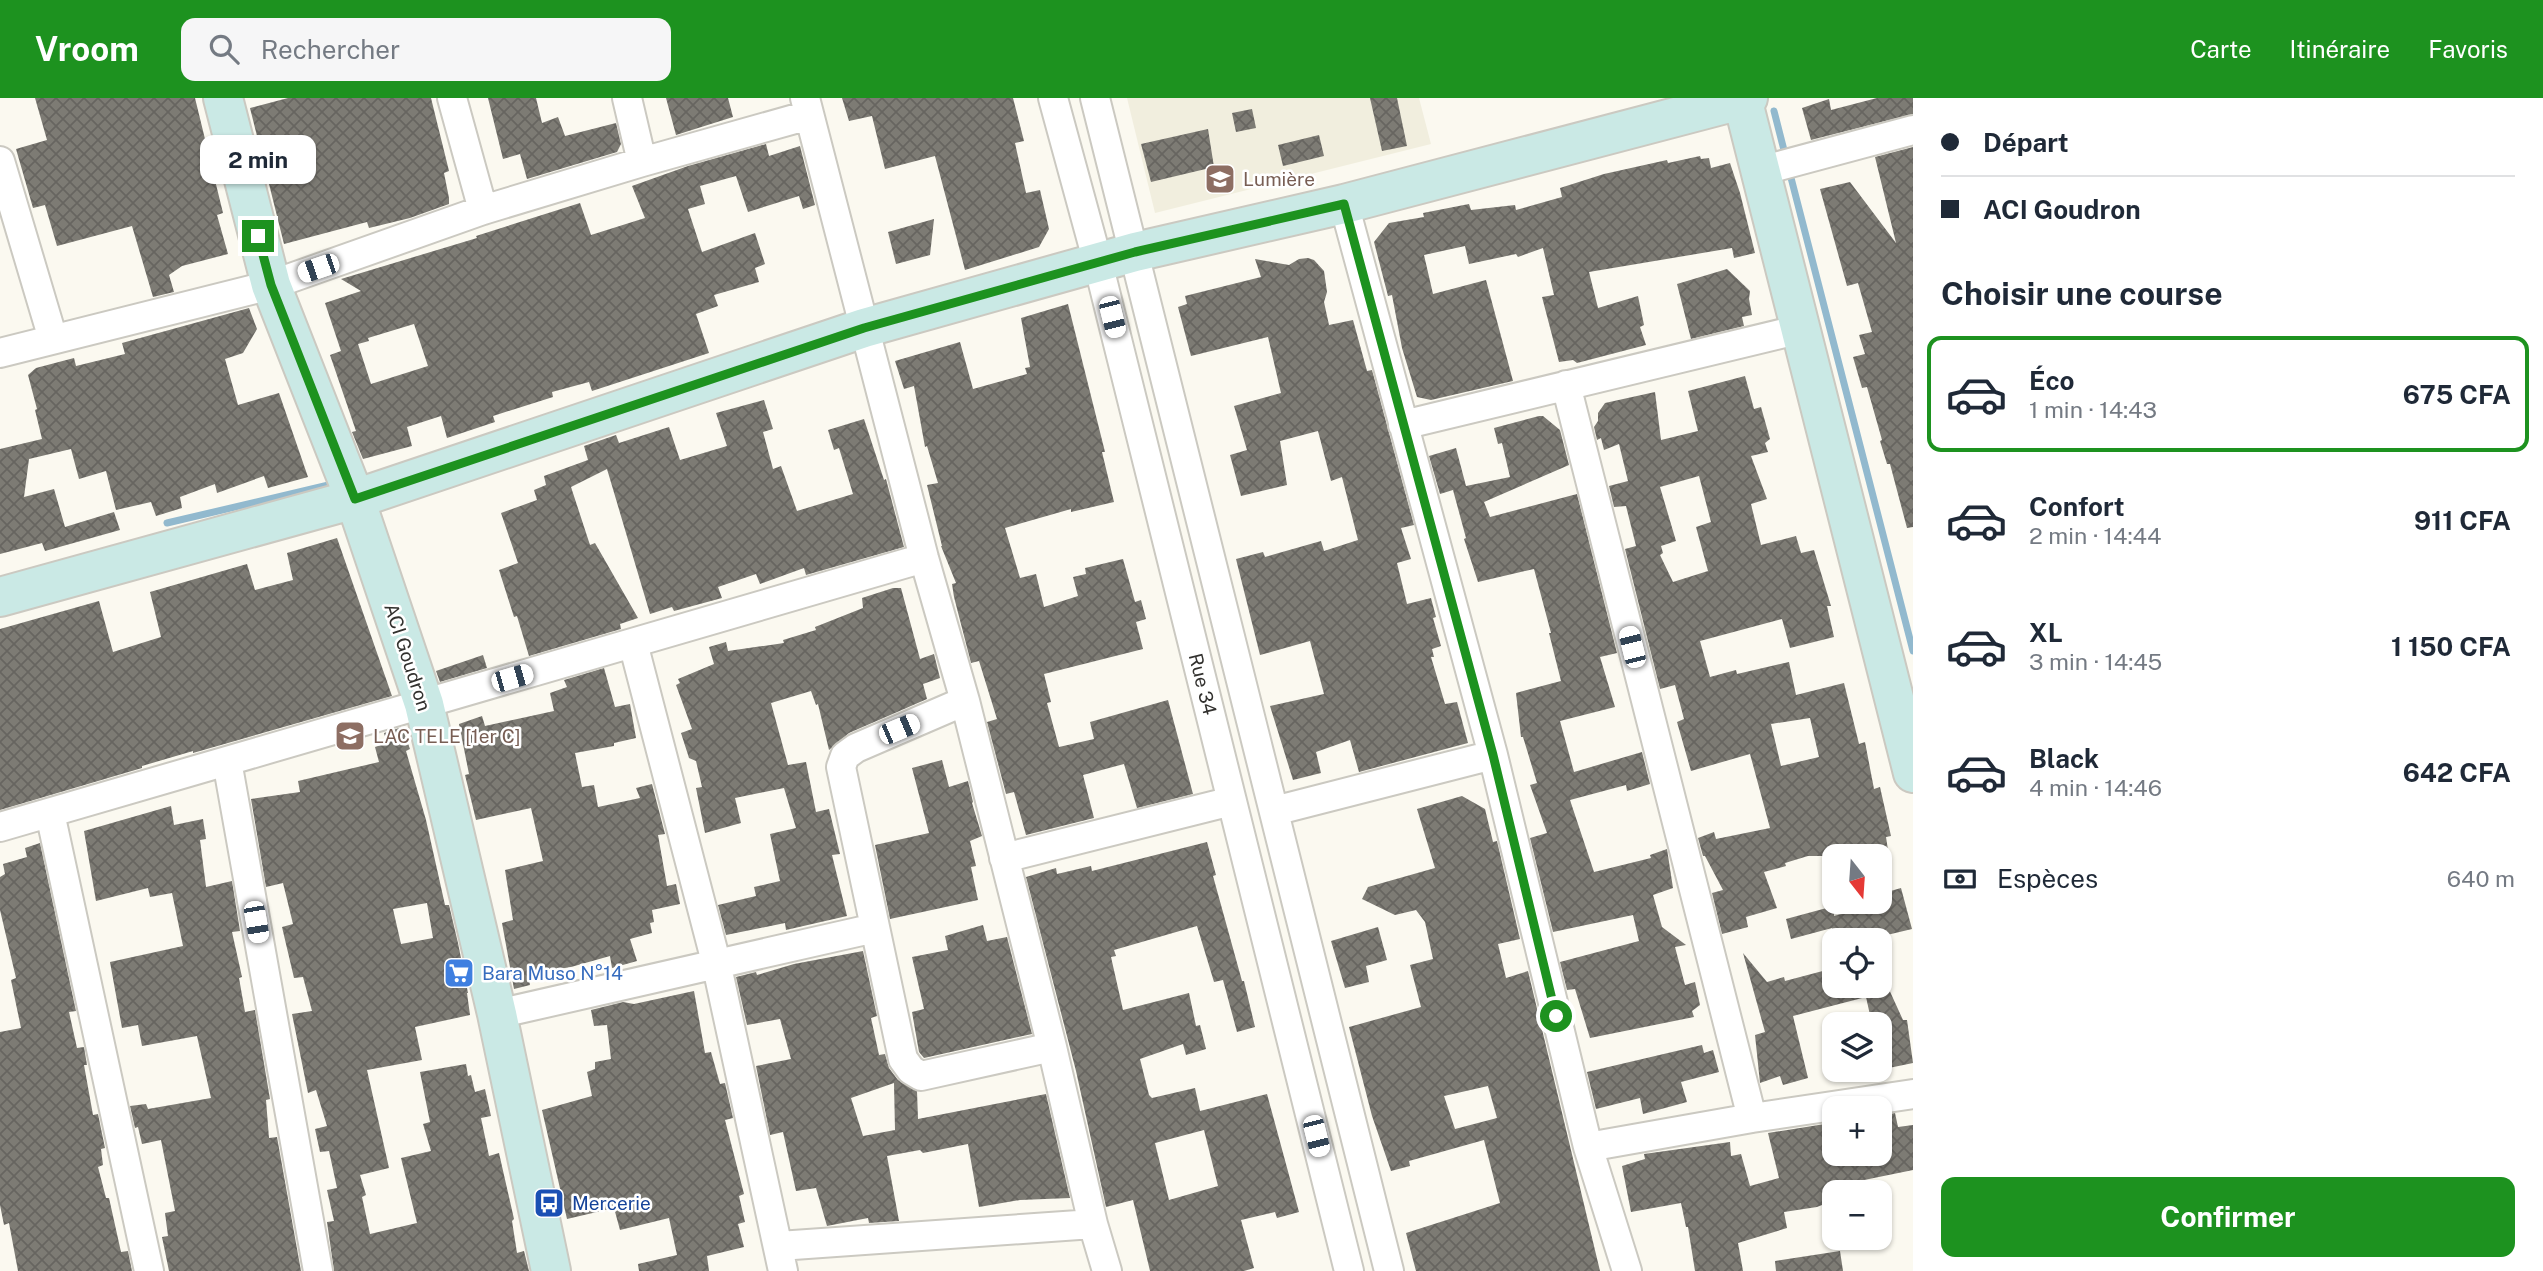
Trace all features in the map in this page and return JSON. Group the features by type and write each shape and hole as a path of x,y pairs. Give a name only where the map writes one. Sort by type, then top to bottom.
{"street":[{"name":"ACI Goudron","path":"223,98 271,285 355,499 424,704 497,1014 551,1271"},
{"path":"452,98 483,210"},
{"path":"627,98 642,162"},
{"name":"Rue 34","path":"1053,98 1098,263 1349,1271"},
{"name":"Rue 34","path":"1095,98 1389,1271"},
{"path":"0,597 355,499 864,328 1135,252 1344,204 1744,98 1778,166 1801,329 1913,773"},
{"path":"0,353 271,285 483,210 642,162 807,106 924,558 965,701 1052,1047 1093,1224 1107,1271"},
{"path":"1778,166 1913,130"},
{"path":"0,161 53,339"},
{"path":"1344,204 1493,755 1588,1147 1628,1271"},
{"path":"1403,425 1801,329"},
{"path":"1566,385 1752,1118"},
{"path":"0,827 924,558"},
{"path":"633,643 716,962 781,1258 1093,1224"},
{"path":"965,701 856,748 845,756 841,767 903,1059 911,1070 921,1076 1052,1047"},
{"path":"1275,811 1493,755"},
{"path":"227,761 318,1271"},
{"path":"1004,859 1232,801"},
{"path":"50,813 149,1271"},
{"path":"497,1014 716,962 875,928"},
{"path":"1588,1147 1752,1118 1913,1094"}],"shaded area":[{"name":"Lumière","path":"1127,98 1419,98 1431,144 1155,213"}],"building":[{"path":"35,98 195,98 223,213 217,215 228,254 182,266 169,275 174,292 153,297 132,226 57,246 45,205 33,208 16,149 47,140"},
{"path":"288,98 431,98 449,171 444,173 449,204 410,218 369,228 367,222 284,244 250,108"},
{"path":"488,98 536,98 542,123 558,117 565,136 616,123 621,144 617,152 527,179 520,154 503,159"},
{"path":"666,98 728,98 733,117 676,135"},
{"path":"842,98 1013,98 1024,141 1015,143 1026,193 1040,190 1049,229 1039,247 965,270 935,156 885,169 872,116 849,121"},
{"path":"1370,98 1397,98 1407,146 1382,151"},
{"path":"1877,98 1913,98 1913,114 1811,140 1802,108 1829,99 1831,110"},
{"path":"1252,109 1256,128 1236,132 1232,113"},
{"path":"1208,129 1214,167 1151,182 1141,144"},
{"path":"1319,135 1324,156 1283,166 1278,145"},
{"path":"766,144 769,156 800,146 815,205 803,209 799,196 748,212 736,176 700,186 705,204 688,209 702,252 755,233 765,264 755,268 759,282 714,295 718,306 696,314 709,353 592,391 589,382 552,392 553,397 493,416 495,422 447,438 441,416 407,427 412,446 363,459 352,432 356,431 330,355 341,351 325,303 361,291 341,279 477,238 476,236 580,203 591,235 645,218 632,186 688,166","holes":["414,324 428,366 371,384 358,344 369,341 368,338"]},
{"path":"1913,147 1913,527 1907,528 1890,464 1887,464 1880,441 1882,440 1867,387 1862,388 1853,357 1865,354 1859,335 1872,332 1858,283 1847,286 1820,189 1850,182 1896,243 1875,157"},
{"path":"1700,156 1701,159 1709,158 1711,168 1730,163 1755,253 1734,258 1732,248 1589,272 1598,308 1638,296 1644,325 1640,327 1646,345 1577,363 1573,360 1559,362 1542,297 1554,295 1543,248 1518,257 1516,254 1469,264 1465,246 1424,255 1433,294 1486,280 1513,381 1431,400 1417,397 1402,348 1392,295 1388,296 1374,242 1389,223 1424,217 1423,213 1469,204 1471,210 1515,205 1516,210 1562,197 1560,188 1604,174 1667,160 1668,163"},
{"path":"934,219 930,255 896,264 888,232"},
{"path":"1255,259 1289,265 1299,259 1314,260 1324,271 1327,292 1324,302 1329,325 1353,320 1367,371 1372,370 1414,525 1401,528 1411,559 1397,563 1407,604 1431,598 1436,617 1433,618 1441,646 1432,649 1434,657 1431,657 1445,704 1457,702 1468,743 1359,772 1350,740 1316,752 1321,773 1293,780 1270,706 1324,694 1310,641 1260,655 1236,559 1263,552 1265,557 1321,541 1324,551 1358,540 1342,477 1331,481 1318,431 1280,441 1287,485 1241,496 1230,455 1247,450 1234,406 1281,393 1268,337 1191,356 1178,307 1187,304 1185,296 1261,277"},
{"path":"1727,269 1750,291 1752,315 1742,317 1744,326 1691,339 1677,284"},
{"path":"1068,304 1105,452 1102,452 1114,502 1071,512 1071,509 1005,528 1020,578 1036,574 1044,607 1078,596 1073,577 1086,574 1085,568 1123,559 1135,602 1141,600 1146,619 1136,622 1143,649 1044,674 1051,702 1047,703 1059,747 1094,739 1090,722 1168,700 1193,794 1137,808 1124,764 1083,775 1094,818 1026,835 1014,792 1006,794 987,722 997,719 979,661 971,663 954,597 952,584 956,583 941,546 927,485 938,483 927,446 925,447 914,386 904,389 895,361 960,342 973,389 1027,374 1025,368 1030,367 1021,318"},
{"path":"249,308 257,329 243,353 225,359 238,405 279,393 308,477 268,488 264,476 217,493 215,484 180,497 182,508 156,516 151,502 116,510 106,471 79,479 71,449 29,459 24,497 54,489 65,527 114,512 120,530 45,551 42,543 0,554 0,449 42,439 28,375 36,368 74,358 76,366 125,354 122,343"},
{"path":"1745,376 1754,409 1761,407 1770,439 1765,443 1768,452 1751,456 1767,499 1751,504 1761,545 1796,536 1801,553 1814,550 1831,606 1827,606 1834,637 1790,648 1782,619 1700,641 1710,677 1789,662 1796,695 1844,683 1859,744 1865,742 1874,789 1880,787 1891,836 1886,837 1887,844 1822,844 1822,856 1808,856 1764,872 1777,908 1746,917 1748,927 1722,934 1712,893 1723,890 1703,856 1698,838 1714,832 1716,839 1770,828 1750,754 1691,771 1677,722 1684,719 1675,685 1660,689 1625,549 1636,546 1626,506 1614,507 1609,486 1628,481 1619,444 1604,450 1601,438 1597,440 1594,427 1598,421 1598,413 1605,403 1655,392 1661,440 1698,431 1688,391","holes":["1699,476 1711,522 1696,527 1708,571 1673,582 1660,555 1663,553 1661,546 1676,541 1660,487","1810,718 1819,757 1781,766 1771,724"]},
{"path":"764,400 773,429 763,432 773,469 781,466 797,511 853,494 839,448 834,450 828,430 864,419 884,480 886,479 904,547 806,575 804,568 760,584 756,574 718,587 722,598 674,611 672,607 650,614 607,469 571,487 590,545 595,543 638,618 620,624 621,629 529,656 499,570 518,563 501,513 537,500 534,490 546,485 544,476 588,460 584,446 616,435 619,443 669,427 680,460 727,446 716,413"},
{"path":"1543,416 1560,430 1569,465 1484,502 1490,517 1577,494 1617,653 1600,657 1615,707 1560,721 1574,772 1642,752 1650,784 1627,791 1626,785 1570,800 1594,872 1651,858 1650,855 1667,849 1673,888 1653,895 1662,927 1686,945 1675,947 1685,985 1695,982 1700,1005 1692,1011 1694,1017 1590,1038 1575,989 1567,990 1560,962 1639,941 1633,915 1553,932 1530,838 1547,833 1530,785 1537,783 1521,737 1516,693 1561,681 1551,633 1534,569 1478,582 1464,539 1466,538 1453,490 1440,494 1429,456 1456,448 1466,486 1510,477 1502,443 1498,444 1494,428"},
{"path":"337,538 392,696 193,751 0,810 0,629 99,601 113,652 161,637 150,592 247,564 255,590 293,580 287,553"},
{"path":"901,588 920,659 934,654 940,678 923,684 927,699 849,733 829,750 818,704 816,705 811,691 771,703 788,765 806,762 816,812 829,809 840,854 832,855 847,916 786,930 785,923 726,935 718,905 756,896 754,887 780,881 770,834 796,828 784,788 735,798 741,823 705,833 696,788 702,787 696,761 689,758 681,733 692,729 676,685 680,683 678,679 714,664 709,647 726,642 728,651 784,643 783,640 816,630 815,627 863,608 862,598"},
{"path":"483,655 487,668 440,682 436,671"},
{"path":"604,668 615,707 630,704 636,738 614,743 614,746 575,753 582,787 594,785 598,807 640,798 636,788 652,784 665,834 658,835 667,886 676,884 680,904 652,910 652,933 630,939 637,961 612,968 610,956 571,967 528,974 530,985 514,989 502,923 513,920 505,870 543,861 531,808 476,820 465,775 469,774 459,724 482,716 485,726 554,711 550,693 567,687 564,680"},
{"path":"402,727 410,749 406,751 426,820 445,905 449,905 468,993 470,1015 415,1027 422,1060 367,1070 389,1168 360,1175 366,1195 362,1197 370,1234 417,1223 401,1158 431,1151 423,1124 430,1122 420,1072 466,1064 475,1092 485,1089 491,1116 481,1118 489,1156 499,1153 514,1219 512,1221 517,1253 524,1251 529,1271 334,1271 327,1222 334,1221 327,1190 337,1188 329,1151 320,1152 315,1129 327,1126 316,1090 308,1093 292,1014 312,1011 303,977 294,978 282,927 293,924 283,883 266,887 251,799 300,792 298,781 379,762 375,747 387,743 384,733","holes":["427,903 433,938 401,944 393,909"]},
{"path":"942,760 949,787 968,781 982,836 970,841 976,866 971,867 978,900 890,919 875,845 929,833 912,768"},
{"path":"1462,796 1485,809 1493,842 1497,841 1520,939 1498,944 1506,978 1528,971 1600,1271 1416,1271 1406,1233 1500,1203 1484,1140 1409,1161 1410,1166 1391,1171 1372,1116 1349,1027 1421,1007 1410,965 1433,959 1425,922 1416,910 1395,915 1362,899 1368,887 1435,868 1417,809","holes":["1488,1086 1497,1118 1455,1129 1444,1096"]},
{"path":"171,806 174,825 203,819 206,839 200,840 206,887 232,881 240,931 232,932 242,977 239,978 245,1012 255,1010 270,1099 266,1100 269,1138 277,1137 301,1271 169,1271 162,1237 168,1236 165,1213 175,1211 161,1140 142,1144 130,1106 146,1104 148,1109 211,1098 197,1036 142,1046 138,1025 122,1028 110,962 183,946 172,893 150,897 148,888 96,901 84,831"},
{"path":"1207,842 1216,875 1213,876 1255,1027 1237,1032 1223,980 1214,982 1197,926 1114,950 1116,956 1111,957 1123,1010 1189,993 1196,1026 1200,1025 1206,1049 1186,1055 1183,1044 1140,1059 1152,1098 1195,1088 1200,1111 1267,1094 1299,1212 1277,1218 1275,1212 1241,1220 1254,1268 1244,1271 1150,1271 1133,1200 1106,1207 1076,1071 1026,877 1056,868 1057,874 1091,866 1092,871","holes":["1204,1130 1218,1186 1169,1200 1155,1143"]},
{"path":"40,843 76,1011 69,1012 77,1048 84,1047 87,1065 84,1065 93,1115 98,1114 105,1148 101,1149 103,1165 98,1167 106,1198 109,1198 121,1252 128,1251 132,1271 18,1271 9,1223 4,1225 0,1205 0,1032 21,1028 11,980 16,978 0,910 0,877 5,874 3,864 27,857 25,848"},
{"path":"1901,888 1912,929 1892,934 1892,928 1822,928 1822,931 1791,939 1786,919 1822,909 1822,914 1834,916 1892,914 1892,891"},
{"path":"983,925 987,941 1007,937 1032,1034 924,1058 919,1052 912,1012 924,1009 912,957 948,950 945,936"},
{"path":"1378,927 1387,960 1366,966 1369,982 1345,988 1331,941"},
{"path":"863,951 877,1016 871,1018 879,1055 885,1054 889,1068 898,1080 917,1091 918,1119 1046,1094 1070,1198 1020,1200 979,1207 968,1144 923,1153 920,1150 887,1156 899,1221 869,1223 868,1218 827,1226 816,1188 796,1191 783,1132 770,1135 756,1066 791,1059 780,1019 747,1025 736,977 756,972 757,975 794,964","holes":["894,1083 895,1130 863,1136 851,1098"]},
{"path":"1743,953 1767,982 1784,977 1785,981 1822,971 1822,998 1862,998 1793,1016 1808,1078 1783,1085 1780,1076 1760,1083 1755,1035 1765,1032"},
{"path":"694,991 705,1053 711,1052 720,1084 725,1083 733,1118 725,1120 744,1194 739,1196 745,1222 738,1224 744,1247 707,1256 709,1271 639,1271 638,1264 677,1255 669,1218 620,1230 614,1208 567,1219 542,1110 592,1096 587,1072 595,1069 595,1062 611,1059 607,1025 594,1026 591,1010"},
{"path":"1892,996 1903,1020 1907,1020 1913,1063 1892,1067 1892,1012 1869,1012 1866,998"},
{"path":"1702,1045 1704,1053 1713,1050 1719,1072 1681,1082 1687,1102 1643,1114 1640,1098 1596,1109 1587,1072"},
{"path":"1895,1113 1898,1127 1913,1125 1913,1170 1864,1180 1822,1180 1822,1205 1784,1212 1787,1228 1738,1243 1743,1271 1695,1271 1681,1203 1631,1212 1622,1166 1645,1159 1644,1154 1730,1142 1731,1156 1741,1154 1750,1186 1779,1178 1768,1133 1822,1124 1822,1166 1892,1166 1892,1114"},
{"path":"1840,1251 1843,1271 1776,1271 1775,1261"}],"waterway":[{"path":"1774,111 1786,158"},
{"path":"1789,170 1913,651"},
{"path":"167,523 337,483"}],"place":[{"name":"Lumière","path":"1220,179"},
{"name":"LAC TELE [1er C]","path":"350,736"},
{"name":"Bara Muso N°14","path":"459,973"},
{"name":"Mercerie","path":"549,1203"}],"route":[{"path":"258,236 271,285 355,499 864,328 1135,252 1344,204 1493,755 1556,1016"}]}
